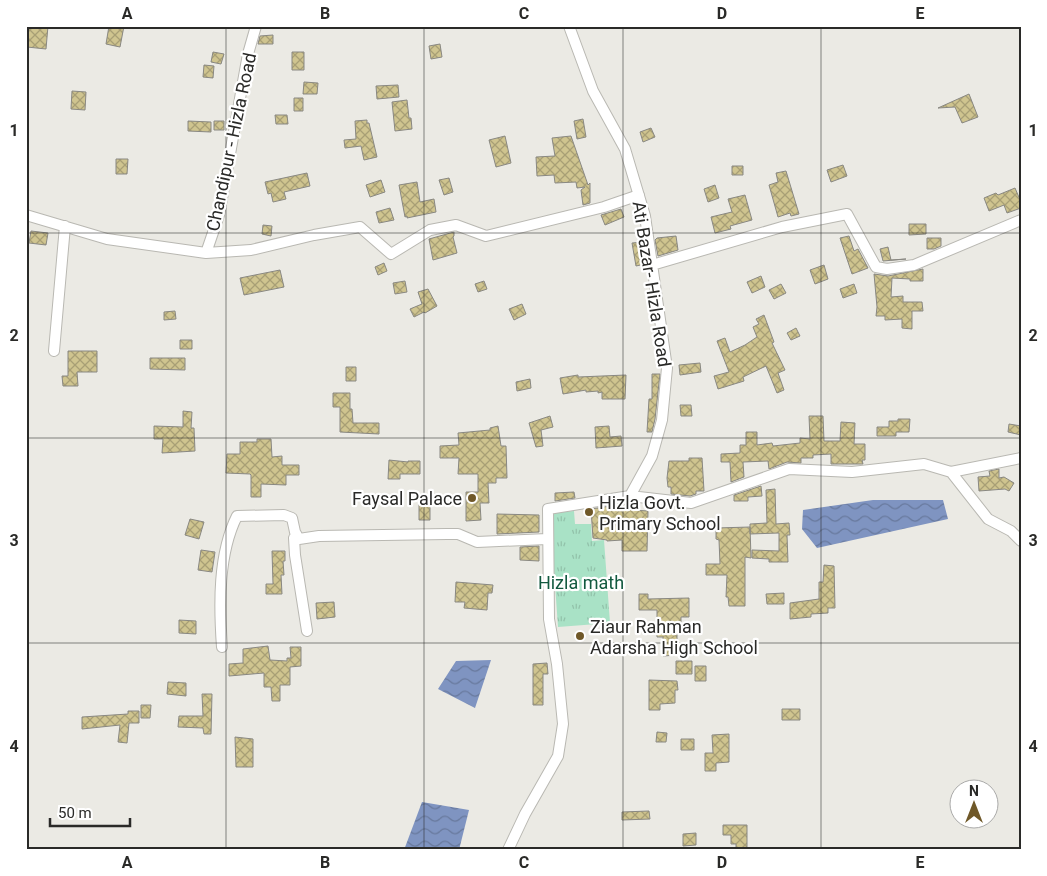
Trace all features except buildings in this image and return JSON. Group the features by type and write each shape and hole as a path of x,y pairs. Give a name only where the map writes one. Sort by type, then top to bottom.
{"street":[{"name":"Chandipur - Hizla Road","path":"26,216 107,238 206,253 219,215 248,54 256,26"},
{"name":"Ati Bazar- Hizla Road","path":"570,26 593,91 625,149 645,216 667,368 662,420 652,456 630,496"},
{"path":"206,253 251,250 314,235 360,227 391,254 430,230 456,225 486,236 604,207 638,195"},
{"path":"652,265 782,227 847,214 876,267 887,269 914,265 1021,220"},
{"path":"54,351 65,226"},
{"path":"508,850 525,814 558,756 563,724 557,664 548,619 548,509 630,496 692,503 789,469 852,472 924,464 951,472 1021,458"},
{"path":"951,472 988,519 1011,531 1021,541"},
{"path":"222,647 220,626 224,551 237,516 284,515 292,518 295,532 299,539"},
{"path":"307,631 294,538 458,534 477,542 547,539"}],"green space":[{"name":"Hizla math","path":"574,511 575,524 591,524 592,541 604,540 610,623 558,627 550,513"}],"water":[{"path":"873,500 943,500 948,519 817,548 802,529 803,510"},
{"path":"491,660 475,708 438,689 456,661"},
{"path":"422,802 469,810 459,850 404,850"}],"place":[{"name":"Faysal Palace","path":"472,498"},
{"name":"Hizla Govt. Primary School","path":"589,512"},
{"name":"Ziaur Rahman Adarsha High School","path":"580,636"}]}
